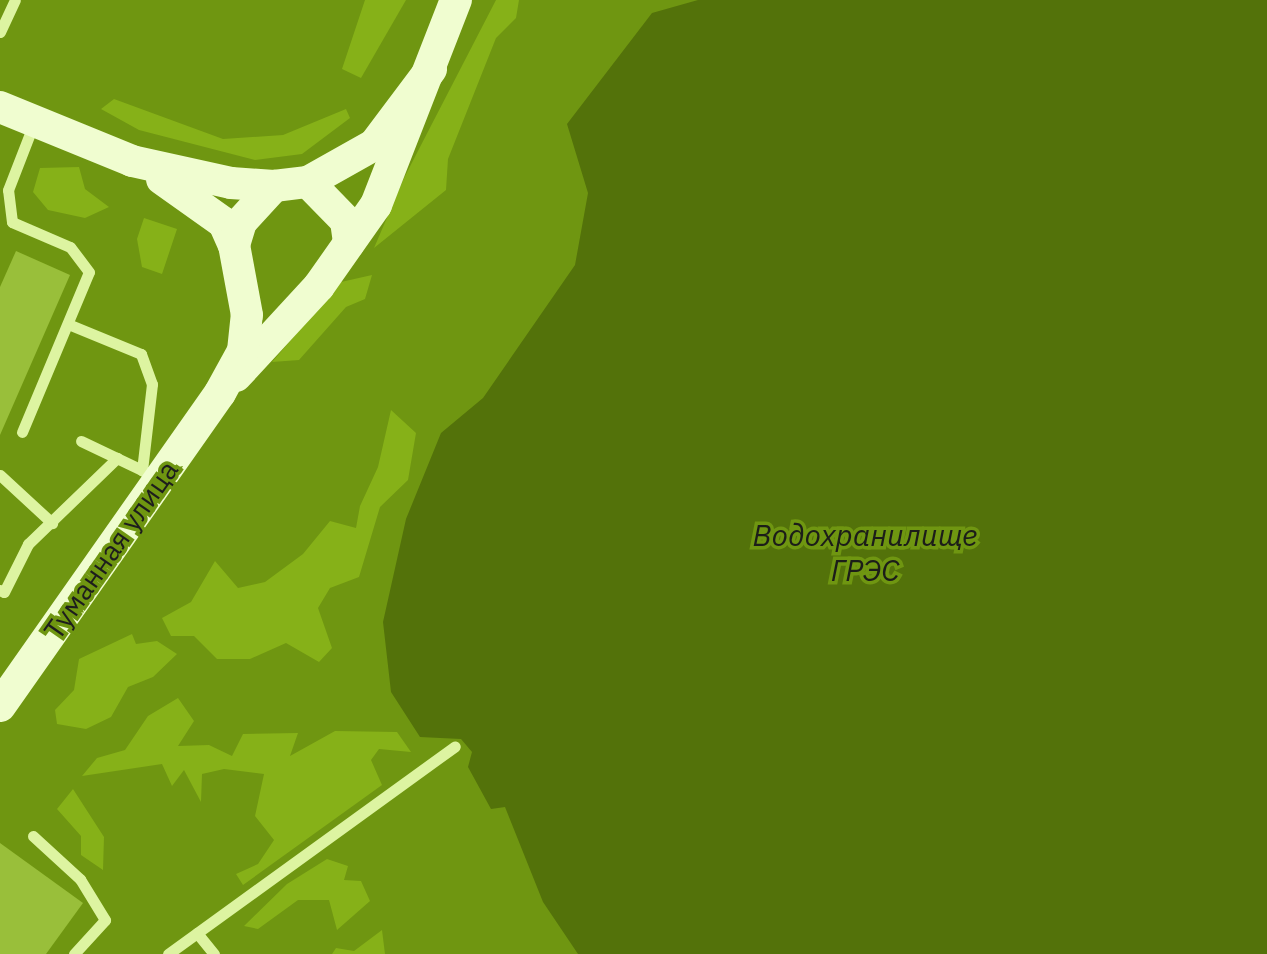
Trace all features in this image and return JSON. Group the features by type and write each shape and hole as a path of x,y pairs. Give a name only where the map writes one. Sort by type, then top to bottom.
{"street":[{"path":"132,161 216,181 274,186 308,182 374,145 431,69 456,0"},
{"name":"Туманная улица","path":"0,706 152,474 220,393 319,286 376,205 431,69"},
{"path":"0,107 132,161 197,200 224,223 234,245"},
{"path":"308,182 346,221 349,243"},
{"path":"234,245 241,222 274,186"},
{"name":"Туманная улица","path":"220,393 243,351 247,315 234,245"}],"lane":[{"path":"0,32 4,10 15,0"},
{"path":"22,432 89,272 70,247 12,222 8,190 34,121"},
{"path":"68,324 141,354 152,384 152,474 81,441"},
{"path":"0,590 4,592 28,544 117,458"},
{"path":"0,475 52,523"},
{"path":"168,954 455,746"},
{"path":"33,836 80,879 105,920 74,954"},
{"path":"197,933 214,954"}],"shaded area":[{"path":"365,0 406,0 361,78 342,69"},
{"path":"496,0 519,0 516,18 496,38 448,159 446,190 374,248 404,178"},
{"path":"114,99 223,139 283,135 346,109 350,118 302,154 255,160 139,130 101,109"},
{"path":"79,167 85,189 109,207 85,218 48,210 33,192 40,168"},
{"path":"144,218 177,229 162,274 142,267 137,239"},
{"path":"372,275 365,299 346,307 299,360 272,362 341,282"},
{"path":"391,410 416,433 408,480 380,507 359,577 330,588 318,608 332,648 319,662 286,643 250,659 217,659 194,636 171,636 162,618 191,602 215,561 238,588 265,582 303,554 330,521 356,528 360,506 378,467"},
{"path":"132,634 136,644 157,641 177,654 153,677 128,687 111,717 86,729 57,724 55,710 74,690 79,659"},
{"path":"178,698 194,721 178,746 209,745 232,756 243,734 298,733 290,756 335,731 397,732 411,752 379,749 371,760 382,785 243,885 236,874 258,864 274,840 255,816 264,774 224,769 202,774 201,802 184,770 172,786 162,764 82,776 97,758 125,750 148,716"},
{"path":"73,789 104,837 103,870 81,855 81,836 57,809"},
{"path":"327,859 348,866 344,880 361,881 370,901 337,930 329,900 298,900 258,929 244,926 287,884"},
{"path":"382,930 385,954 332,954 336,948 354,951"}],"water":[{"name":"Водохранилище ГРЭС","path":"698,0 1267,0 1267,954 578,954 543,902 505,807 491,809 468,767 472,752 461,739 420,737 391,692 383,622 406,519 441,433 483,398 575,265 588,193 567,124 652,13"}],"building":[{"path":"16,251 70,275 0,435 0,287"},
{"path":"0,843 83,903 46,954 0,954"}]}
